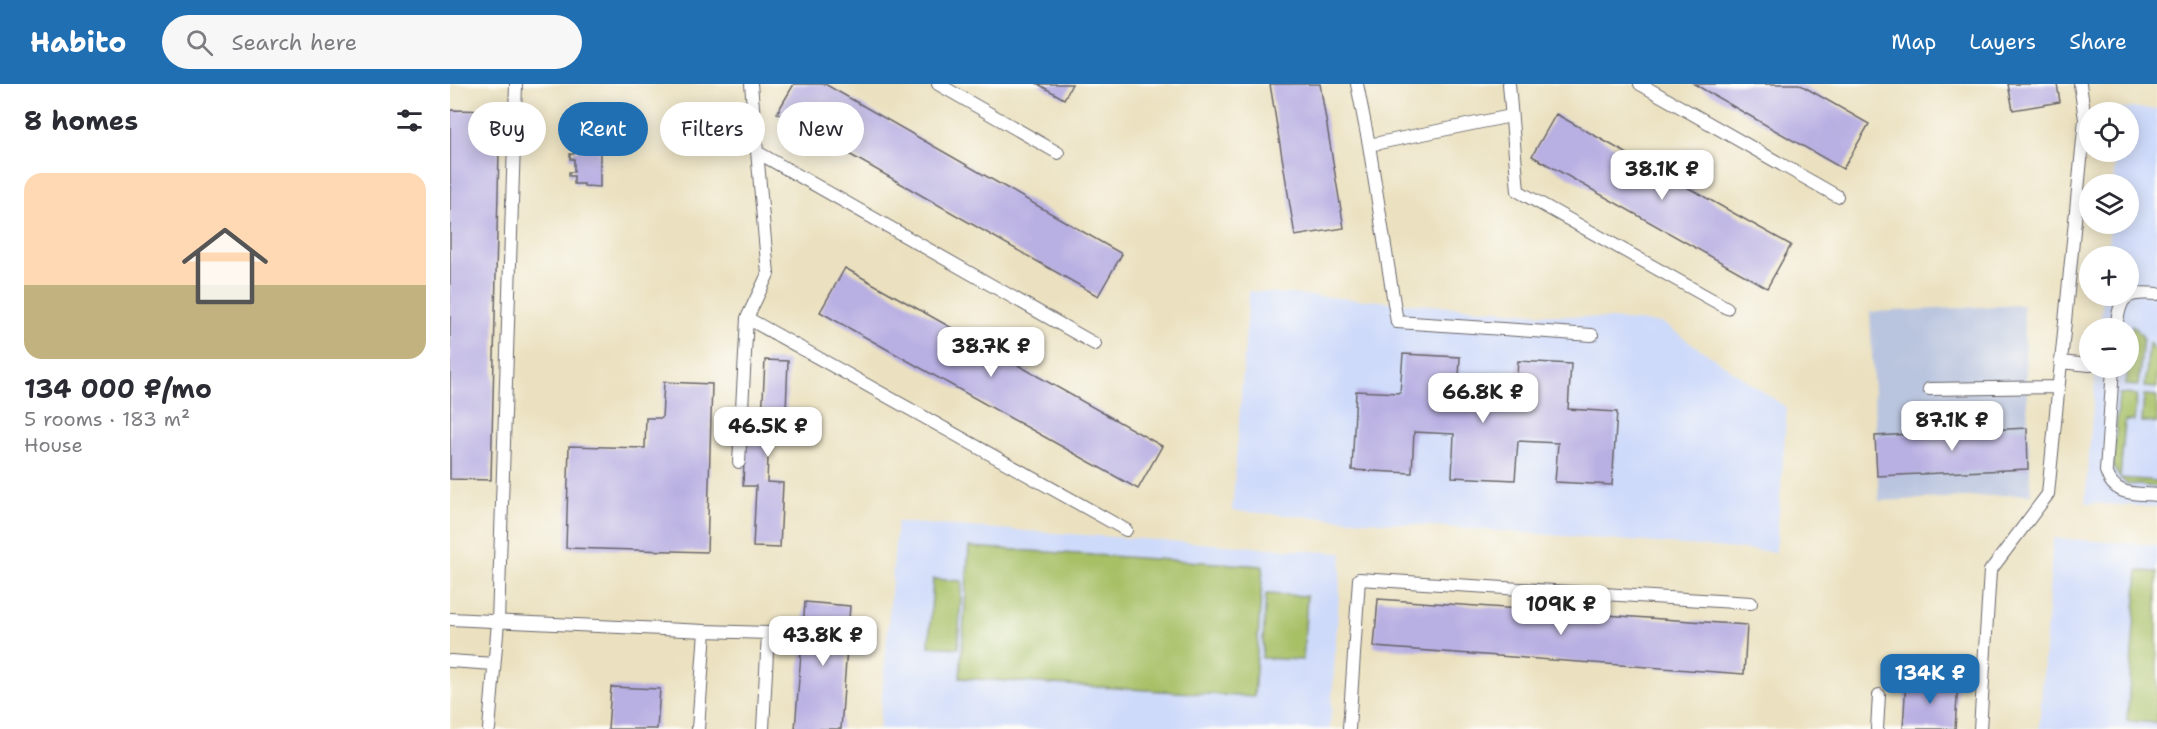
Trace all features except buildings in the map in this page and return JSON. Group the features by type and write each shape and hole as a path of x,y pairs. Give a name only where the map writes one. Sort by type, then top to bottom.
{"lane":[{"path":"489,729 498,622 516,84"},
{"path":"751,84 753,102"},
{"path":"938,84 1058,153"},
{"path":"1357,84 1397,322 1592,335"},
{"path":"1509,84 1518,191 1727,308"},
{"path":"1640,84 1837,196"},
{"path":"1980,729 1990,571 2048,494 2085,119 2079,84"},
{"path":"1369,145 1512,116"},
{"path":"739,462 747,318 768,274 757,156"},
{"path":"764,156 1095,344"},
{"path":"2117,318 2119,306 2125,298 2134,294 2157,294"},
{"path":"747,318 1126,530"},
{"path":"2060,362 2079,364"},
{"path":"2111,378 2106,471 2109,481 2126,493 2157,495"},
{"path":"1929,389 2058,387"},
{"path":"1349,729 1359,579 1751,603"},
{"path":"450,619 768,633 763,729"},
{"path":"698,729 705,631"},
{"path":"450,661 494,664"},
{"path":"1876,729 1879,695"}],"shaded area":[{"path":"2139,109 2157,109 2157,507 2085,503 2095,378 2139,378 2139,318 2101,318 2102,306 2139,306 2139,246 2108,246 2109,234 2139,234 2139,174 2114,174 2115,162 2139,162"},
{"path":"1249,291 1662,323 1787,408 1776,552 1232,511"},
{"path":"2023,305 2031,494 1879,501 1870,312"},
{"path":"897,522 1342,553 1330,729 879,729"},
{"path":"2053,538 2157,545 2157,729 2039,729"}],"green space":[{"path":"2139,333 2143,337 2139,376"},
{"path":"2149,343 2157,352 2157,388 2145,387"},
{"path":"2127,378 2139,378 2138,386 2126,385"},
{"path":"2119,394 2137,395 2134,421 2125,421 2120,478 2113,467"},
{"path":"2144,395 2157,396 2157,423 2142,422"},
{"path":"2120,478 2157,481 2157,487 2127,484"},
{"path":"969,547 1263,566 1254,697 960,678"},
{"path":"2138,571 2157,572 2157,723 2127,721"},
{"path":"933,579 962,581 958,648 929,646"},
{"path":"1266,594 1307,596 1303,660 1262,658"}]}
